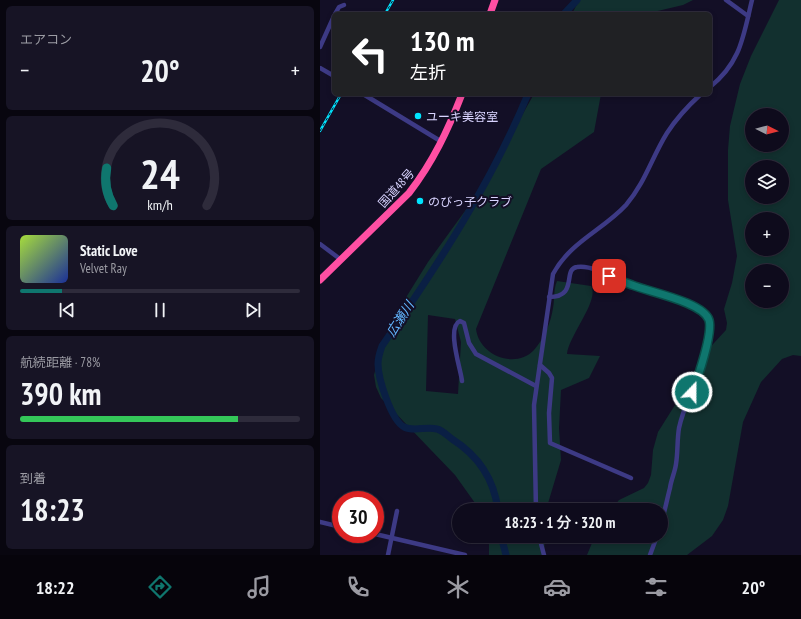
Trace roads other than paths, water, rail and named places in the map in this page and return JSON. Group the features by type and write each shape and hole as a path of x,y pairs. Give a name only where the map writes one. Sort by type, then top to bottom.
{"highway":[{"path":"491,12 495,0"},
{"name":"国道48号","path":"320,280 409,193 430,164 442,142 461,96"}],"street":[{"path":"726,0 748,16"},
{"path":"712,85 726,73 733,63 752,0"},
{"path":"336,12 339,7 344,5"},
{"path":"320,46 332,21"},
{"path":"321,70 332,75"},
{"path":"366,96 442,142"},
{"path":"536,503 534,427 536,386 553,274 559,263 573,247 626,205 642,183 667,133 699,96"},
{"path":"320,244 340,259"},
{"path":"549,297 559,297 566,292 571,271 577,266 588,268 631,285 692,305 709,318 710,324 699,375 679,428 676,464 666,503"},
{"path":"462,382 455,353 454,340 456,326 460,321 464,323 469,343 476,354 536,386"},
{"path":"540,365 552,378 549,412 550,443 631,478"},
{"path":"388,555 397,511"},
{"path":"320,522 332,525"},
{"path":"384,536 465,555"},
{"path":"541,543 544,555"},
{"path":"650,555 654,543"},
{"path":"443,549 446,555"}],"waterway":[{"name":"広瀬川","path":"566,12 577,0"},
{"name":"広瀬川","path":"497,503 493,488 484,469 462,446 439,430 433,428 408,428 399,423 394,416 386,398 380,379 378,361 382,346 423,286 462,224 497,160 527,96"},
{"name":"広瀬川","path":"503,543 506,555"}],"railway":[{"path":"386,12 393,0"},
{"path":"320,131 340,96"}],"place":[{"name":"ユーキ美容室","path":"418,116"},
{"name":"のびっ子クラブ","path":"420,201"}]}
